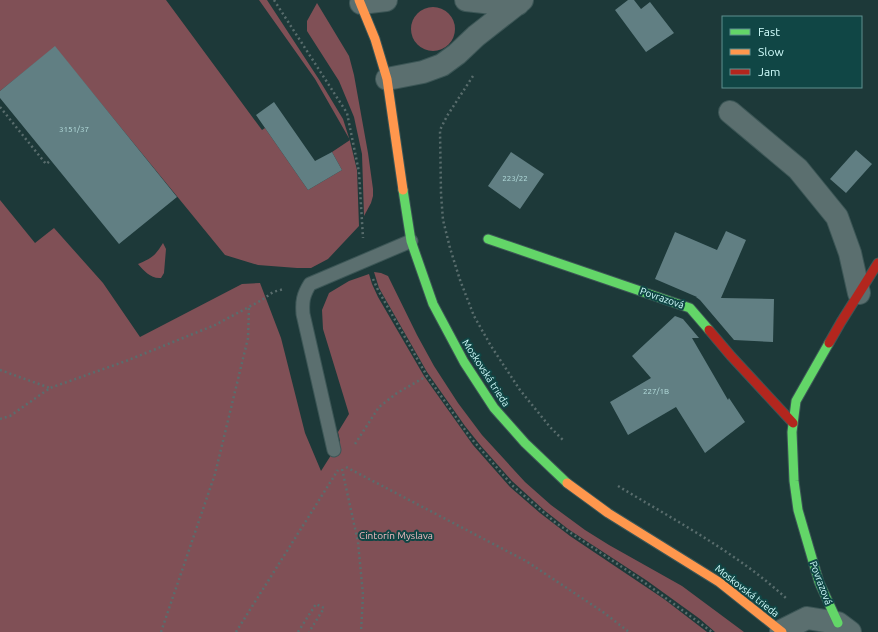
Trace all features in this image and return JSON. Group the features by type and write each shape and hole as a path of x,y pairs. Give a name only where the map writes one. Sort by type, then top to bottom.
{"street":[{"path":"360,2 386,0"},
{"path":"466,0 493,3 520,2"},
{"name":"Moskovská trieda","path":"360,2 375,39 387,79 411,241 433,304 464,362 494,408 524,443 572,487 608,513 720,582 781,631"},
{"path":"387,79 423,72 442,65 520,2"},
{"path":"730,112 798,169 837,216 850,253 859,293"},
{"name":"Povrazová","path":"488,239 690,308 731,356 793,423"},
{"name":"Povrazová","path":"844,628 819,582 798,510 792,432 796,401 841,322 878,264"},
{"path":"781,631 807,618 844,628"}],"lane":[{"path":"334,450 303,314 303,298 310,284 411,241"}],"path":[{"path":"274,0 347,113"},
{"path":"476,36 479,66 447,116 440,130 443,220 460,280 474,316 491,346 520,390 566,444"},
{"path":"0,107 46,164 51,160"},
{"path":"0,420 10,416 50,388 126,361 215,326 262,300 273,292 310,284"},
{"path":"161,632 215,474 248,338 249,307"},
{"path":"0,370 50,388"},
{"path":"354,446 378,407 397,393 427,376"},
{"path":"236,632 342,465"},
{"path":"342,465 358,542 363,595 361,632"},
{"path":"342,465 526,561 603,612 629,632"},
{"path":"614,484 712,542 756,573 807,618"},
{"path":"298,632 316,604 324,608 310,632"}],"green space":[{"path":"0,0 166,0 262,130 265,128 308,190 342,170 332,152 350,140 357,170 359,226 328,259 311,268 258,265 225,255 55,47 0,91"},
{"path":"259,0 267,0 320,81 343,119 349,139 315,79"},
{"path":"317,3 349,56 354,75 373,189 371,203 364,216 362,154 354,117 339,81 307,31 307,21"},
{"path":"429,7 437,7 442,8 449,13 454,20 454,38 449,45 442,50 429,51 421,48 414,41 411,33 411,25 414,17 421,10"},
{"name":"Cintorín Myslava","path":"0,200 35,243 54,228 103,283 140,337 242,284 260,283 281,338 305,433 321,471 340,441 338,432 349,414 323,329 322,310 329,293 349,281 369,274 378,297 424,376 473,445 510,487 570,536 664,599 707,632 0,632"},
{"path":"163,243 166,249 164,273 161,278 157,278 148,274 138,264 153,256"},
{"path":"374,272 388,276 434,366 458,403 482,435 525,482 551,505 585,530 682,586 744,632 715,632 700,619 646,580 568,529 512,481 465,426 427,372 379,288"}],"building":[{"path":"628,0 634,0 641,9 650,2 674,33 646,52 615,10"},
{"path":"55,46 177,197 119,244 0,98 0,91"},
{"path":"274,102 315,161 332,152 342,170 308,190 256,115"},
{"path":"856,150 872,164 846,193 830,179"},
{"path":"511,152 544,174 520,209 488,186"},
{"path":"726,231 746,240 721,298 774,299 773,342 734,340 697,297 655,279 675,232 717,250"},
{"path":"675,316 683,319 699,338 692,338 728,400 729,398 745,422 705,453 676,407 628,435 610,402 651,378 632,356"}],"traffic: fast":[{"path":"403,190 411,241 433,304 464,362 494,408 525,443 567,483"},
{"path":"488,239 690,308 709,330"},
{"path":"829,343 796,401 792,432 794,481 798,510 819,582 838,623"}],"traffic: slow":[{"path":"359,0 375,39 387,79 403,190"},
{"path":"567,483 608,513 719,582 782,632"}],"traffic: jam":[{"path":"829,343 878,263"},
{"path":"709,330 793,423"}]}
